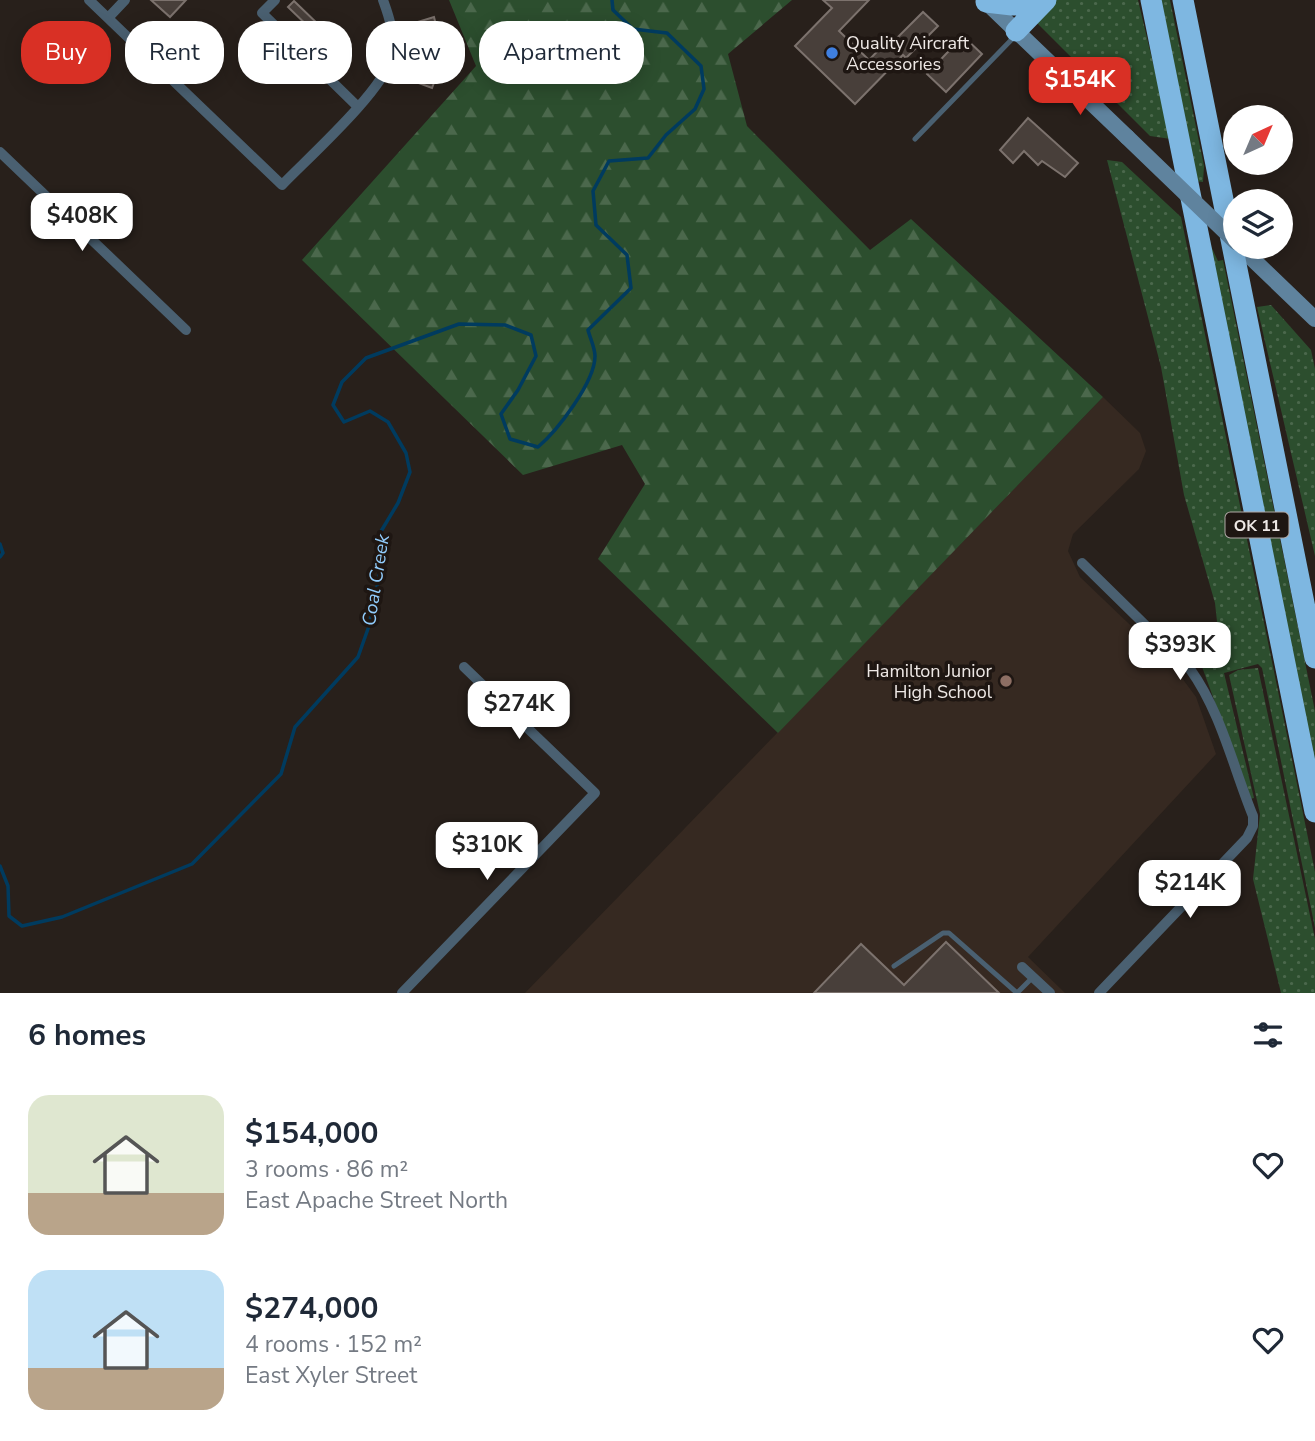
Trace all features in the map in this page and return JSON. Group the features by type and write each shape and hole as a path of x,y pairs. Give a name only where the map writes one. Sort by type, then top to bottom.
{"highway":[{"name":"OK 11","path":"1151,0 1315,812"},
{"name":"OK 11","path":"1183,0 1315,658"},
{"path":"985,1 1012,5 1044,1"},
{"path":"1017,31 1044,1"},
{"path":"1292,541 1315,612"}],"main road":[{"path":"985,1 1223,229"},
{"path":"1253,259 1315,319"}],"street":[{"path":"89,0 282,186 358,106 388,68 393,42 383,0"},
{"path":"108,18 125,0"},
{"path":"275,0 262,13 358,106"},
{"path":"1,156 186,330"},
{"path":"1082,563 1190,669 1202,686 1212,704 1253,816 1247,838 1099,993"},
{"path":"402,993 595,793 464,667"},
{"path":"1022,967 1050,993"}],"lane":[{"path":"915,139 1017,31"},
{"path":"894,966 943,933 949,933 1017,993 1033,977"}],"shaded area":[{"name":"Hamilton Junior High School","path":"1103,397 1140,433 1146,451 1139,469 1073,534 1068,551 1080,577 1173,666 1196,697 1216,754 1028,957 1065,993 525,993"}],"green space":[{"path":"449,0 792,0 728,54 747,126 870,250 911,219 1103,397 778,733 598,559 645,484 622,445 523,475 302,260 460,84 465,84 465,78 476,66 465,39 465,21 458,21"},
{"path":"1056,0 1138,0 1171,139 1150,136 1034,20"},
{"path":"1159,0 1170,0 1204,166 1203,182 1195,181"},
{"path":"1107,160 1122,162 1181,217 1315,872 1315,928 1262,668 1258,664 1224,673 1254,798 1250,799 1193,641 1218,631 1215,603 1184,495 1161,367"},
{"path":"1209,242 1218,261 1223,260 1315,711 1315,774"},
{"path":"1271,305 1311,350 1315,369 1315,556 1257,307"},
{"path":"1258,668 1315,939 1315,993 1281,993 1253,879 1260,814 1229,675 1238,670"}],"building":[{"path":"151,0 186,0 170,17"},
{"name":"Quality Aircraft Accessories","path":"823,0 869,0 839,31 869,60 890,38 894,41 923,12 938,26 906,58 903,55 855,104 795,46 832,8"},
{"path":"294,1 315,21 303,21 288,7"},
{"path":"963,36 982,54 946,92 927,74"},
{"path":"1028,118 1078,163 1065,177 1042,161 1038,165 1024,151 1013,163 1000,150"},
{"path":"946,942 999,993 814,993 861,944 904,985"}],"waterway":[{"name":"Coal Creek","path":"0,866 8,886 9,916 22,926 62,917 192,864 281,774 295,727 358,657 369,626 379,577 380,533 398,503 410,472 406,453 388,422 370,411 344,422 333,405 342,382 366,358 459,324 505,325 531,335 536,356 518,390 501,414 510,439 538,447 574,405 593,367 595,353 588,330 631,288 627,255 596,225 593,191 609,161 648,158 666,135 695,109 704,89 701,66 667,33 633,29 613,10 612,0"},
{"name":"Coal Creek","path":"0,544 3,553 0,557"}],"place":[{"name":"Quality Aircraft Accessories","path":"832,53"},
{"name":"Hamilton Junior High School","path":"1006,681"}]}
